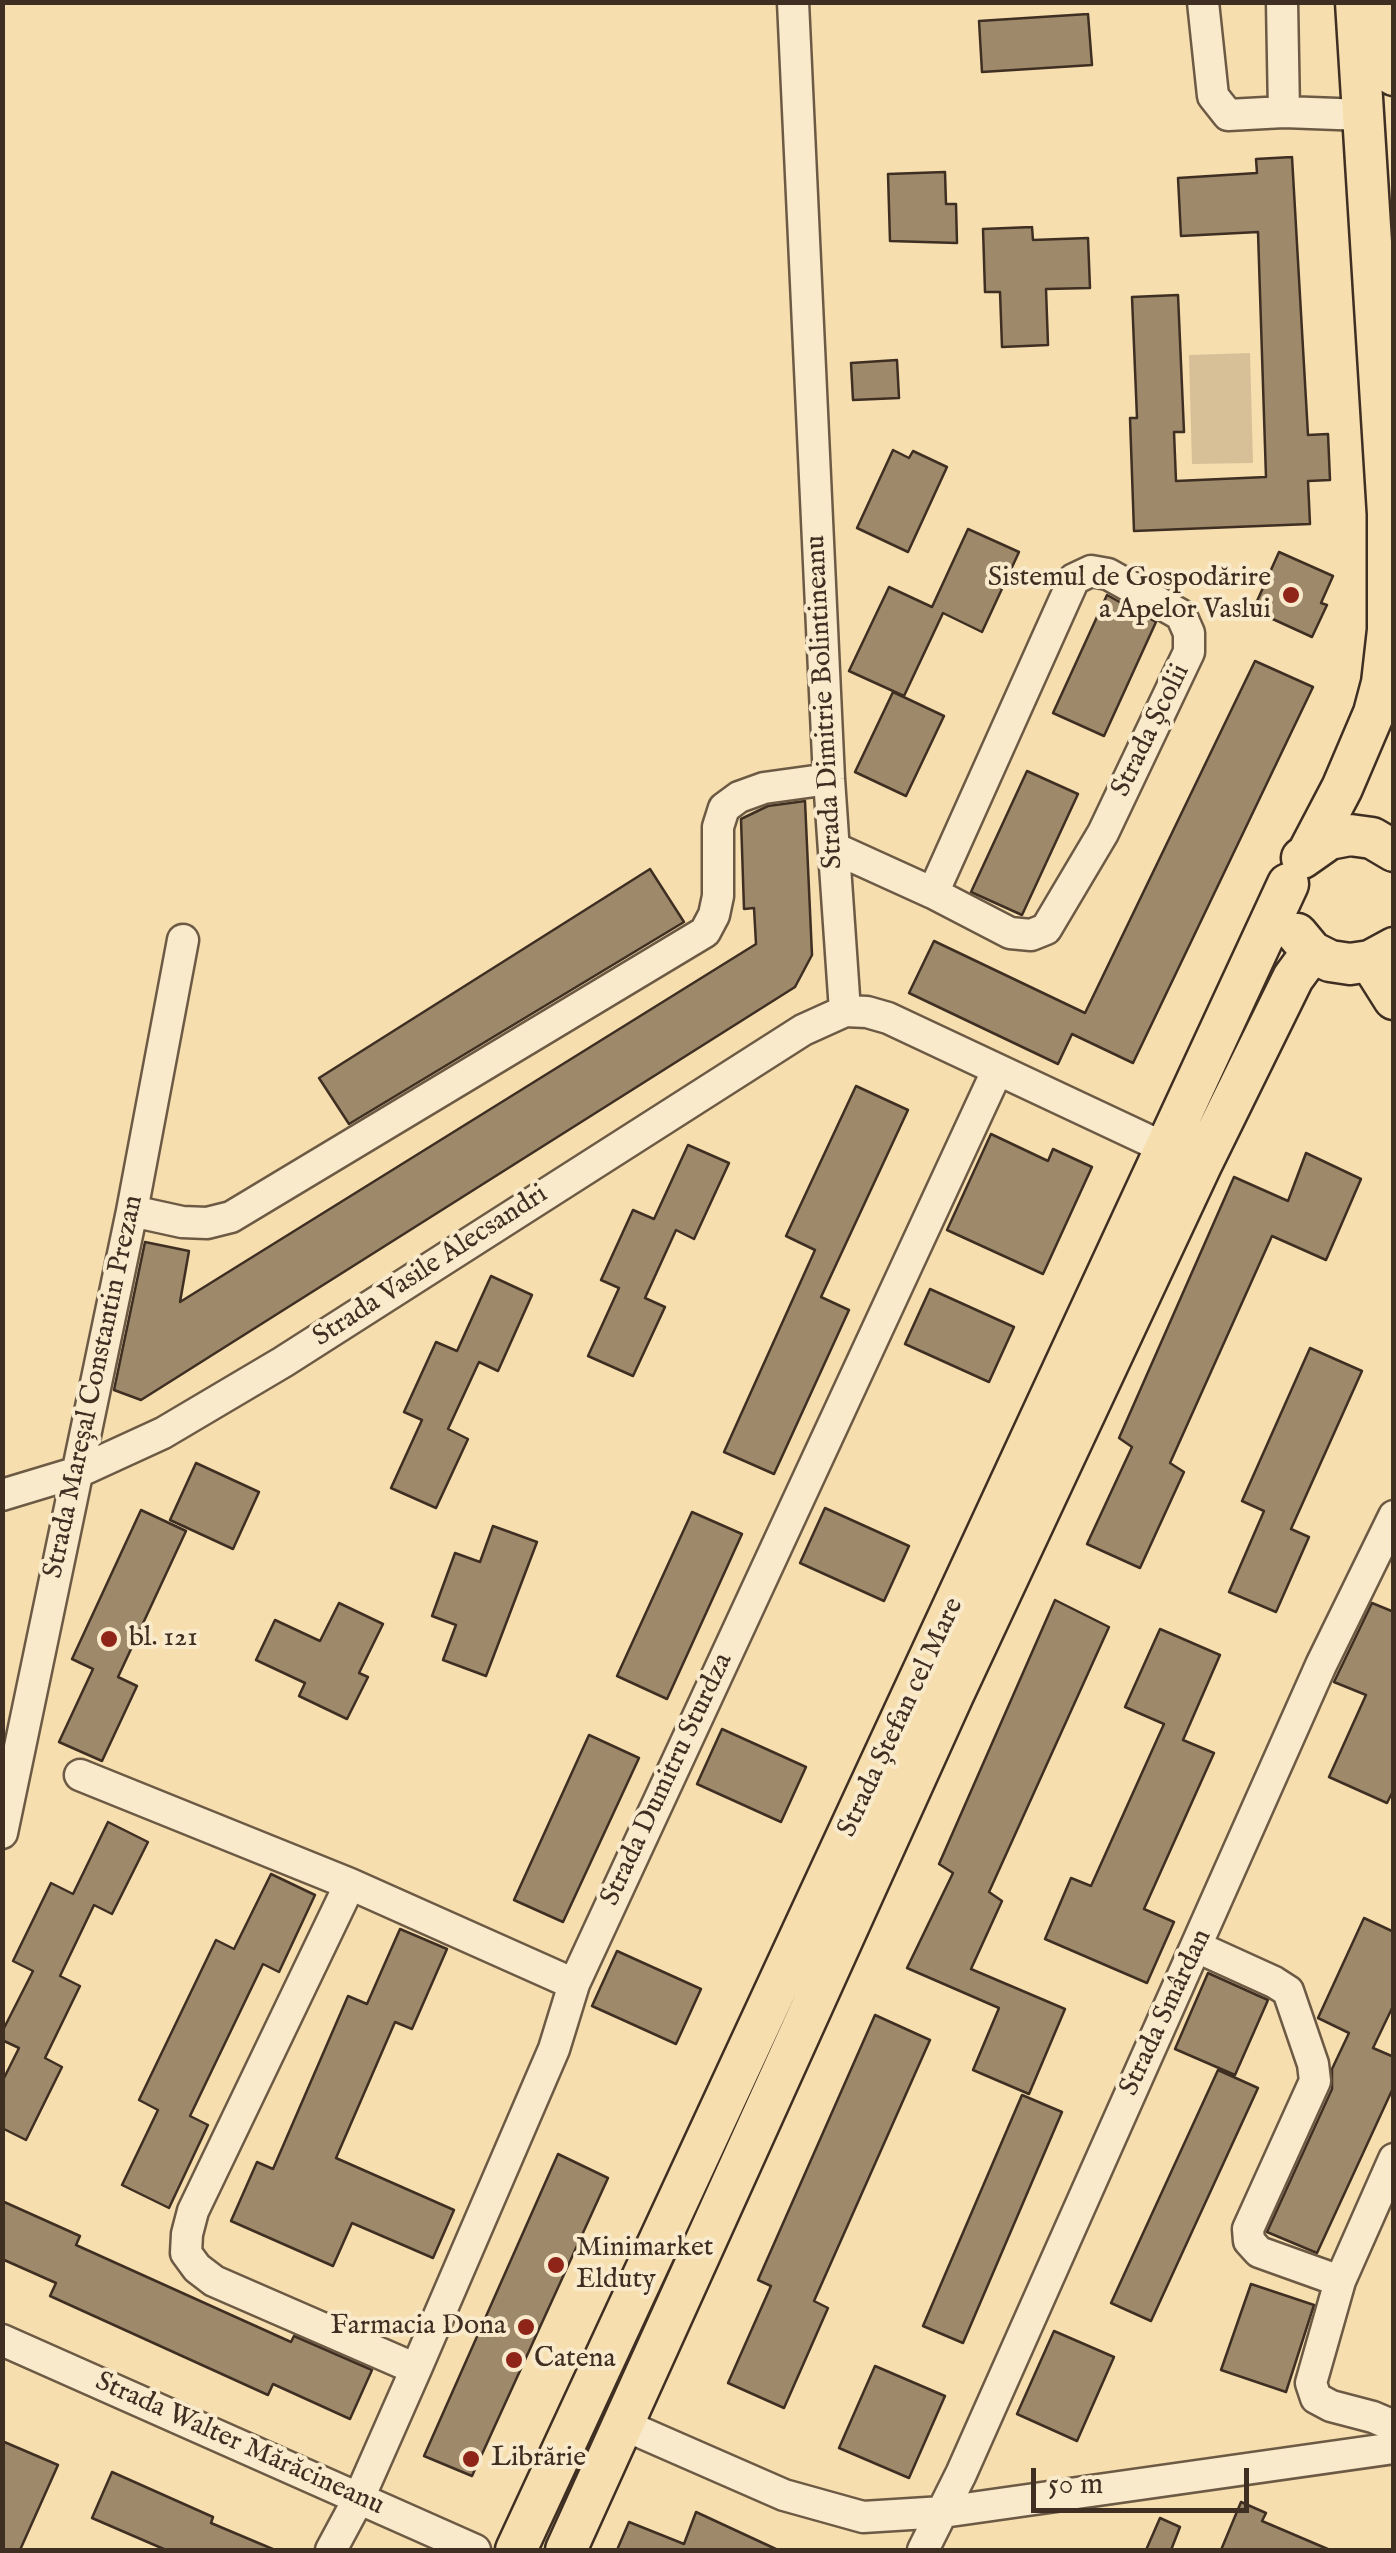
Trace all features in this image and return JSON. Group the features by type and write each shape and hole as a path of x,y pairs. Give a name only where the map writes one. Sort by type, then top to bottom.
{"main road":[{"path":"1382,4 1394,75"},
{"path":"1310,849 1374,713 1388,630 1388,514 1364,115 1382,4"},
{"path":"1310,849 1329,838 1350,835 1372,838 1394,851"},
{"name":"Strada Ștefan cel Mare","path":"516,2550 1296,865 1310,849"},
{"path":"1288,884 1286,903 1299,938 1312,952 1340,962 1382,954 1394,999"},
{"name":"Strada Ștefan cel Mare","path":"566,2550 937,1730 1201,1166 1293,978 1312,952"}],"street":[{"name":"Strada Dimitrie Bolintineanu","path":"793,2 829,779 845,1011"},
{"path":"1202,2 1214,96 1228,116 1284,112 1364,115"},
{"path":"1282,2 1284,112"},
{"name":"Strada Școlii","path":"834,848 1010,933 1030,935 1046,929 1103,833 1190,652 1189,634 1180,615 1108,574 1091,571 1074,579 933,893"},
{"path":"132,1211 182,1222 207,1223 231,1216 706,932 718,896 718,828 724,808 739,796 764,788 829,779"},
{"name":"Strada Mareșal Constantin Prezan","path":"2,1833 132,1211 183,940"},
{"path":"845,1011 888,1018 1201,1166"},
{"name":"Strada Vasile Alecsandri","path":"2,1495 78,1472 163,1433 266,1372 803,1030 845,1011"},
{"name":"Strada Dumitru Sturdza","path":"331,2550 359,2498 554,2049 574,1984 997,1071"},
{"name":"Strada Smârdan","path":"923,2550 1322,1666 1394,1516"},
{"path":"80,1775 350,1884 574,1984"},
{"path":"350,1884 194,2211 186,2254 214,2281 416,2369"},
{"path":"1197,1947 1288,1991 1314,2064 1315,2081 1248,2229 1249,2241 1259,2252 1340,2281"},
{"path":"1394,2159 1340,2281 1311,2383 1316,2398 1331,2406 1394,2426"},
{"name":"Strada Walter Mărăcineanu","path":"2,2340 474,2550"},
{"path":"624,2425 784,2495 863,2517 943,2512 1394,2448"}],"shaded area":[{"path":"1250,353 1253,463 1192,464 1189,355"}],"building":[{"path":"1088,14 1092,65 982,72 979,21"},
{"path":"1292,157 1308,435 1328,434 1330,480 1308,481 1310,524 1134,531 1130,418 1137,418 1132,297 1178,295 1184,432 1174,432 1176,481 1266,477 1258,232 1181,236 1178,178 1257,173 1256,159"},
{"path":"945,172 946,204 956,204 957,243 890,241 888,174"},
{"path":"1032,227 1033,240 1088,238 1090,288 1046,289 1048,345 1002,347 1000,292 985,292 983,229"},
{"path":"897,360 899,398 853,400 851,363"},
{"path":"893,450 909,458 913,451 947,467 908,552 857,528"},
{"path":"968,529 1019,552 982,632 943,613 904,696 849,671 889,587 932,607"},
{"path":"1279,552 1333,576 1321,603 1327,605 1312,637 1253,610"},
{"path":"1107,595 1156,622 1104,736 1053,713"},
{"path":"1255,661 1313,687 1133,1063 1072,1034 1058,1064 909,993 934,941 1085,1013"},
{"path":"893,692 944,716 906,796 855,772"},
{"path":"1027,771 1078,794 1022,915 971,892"},
{"path":"805,801 812,955 795,987 141,1400 114,1390 145,1242 189,1251 180,1302 756,944 754,908 744,909 741,819 768,806"},
{"path":"650,869 684,922 349,1124 319,1078"},
{"path":"856,1086 908,1110 821,1297 849,1310 774,1474 724,1452 815,1250 786,1236"},
{"path":"991,1134 1048,1161 1053,1149 1092,1167 1043,1274 947,1230"},
{"path":"688,1145 729,1163 694,1239 676,1230 645,1298 665,1307 633,1376 588,1356 619,1288 601,1280 633,1210 654,1219"},
{"path":"1306,1153 1361,1179 1326,1260 1272,1236 1170,1463 1184,1472 1140,1568 1087,1544 1132,1447 1119,1438 1234,1177 1288,1201"},
{"path":"491,1276 532,1295 498,1371 479,1362 448,1429 468,1439 436,1508 391,1488 422,1420 404,1412 436,1342 457,1351"},
{"path":"930,1289 1014,1327 989,1382 905,1344"},
{"path":"1310,1348 1362,1371 1291,1529 1309,1537 1276,1612 1229,1592 1264,1511 1242,1501"},
{"path":"196,1463 259,1492 233,1549 170,1520"},
{"path":"825,1508 909,1546 884,1601 800,1563"},
{"name":"bl. 121","path":"141,1510 186,1531 118,1677 137,1686 102,1761 59,1742 93,1669 72,1659"},
{"path":"692,1512 742,1534 667,1699 617,1676"},
{"path":"493,1526 537,1542 486,1676 443,1660 456,1625 432,1616 455,1553 480,1562"},
{"path":"1055,1600 1109,1627 989,1892 1002,1901 971,1969 1065,2009 1029,2094 973,2070 999,2008 907,1968 953,1873 939,1864"},
{"path":"339,1603 383,1624 359,1673 368,1677 347,1719 299,1696 305,1683 256,1660 275,1620 320,1641"},
{"path":"1372,1603 1394,1612 1394,1789 1387,1803 1329,1777 1366,1695 1334,1682"},
{"path":"1160,1629 1220,1655 1183,1740 1214,1753 1144,1909 1174,1922 1147,1983 1045,1939 1071,1878 1091,1886 1164,1724 1125,1707"},
{"path":"722,1729 806,1767 781,1822 697,1784"},
{"path":"589,1735 639,1758 563,1922 514,1900"},
{"path":"108,1822 148,1842 112,1914 94,1905 60,1976 80,1986 45,2058 62,2067 26,2140 2,2128 2,2082 19,2048 2,2040 2,2032 33,1971 13,1961 51,1883 73,1894"},
{"path":"271,1874 315,1895 279,1972 263,1964 190,2116 208,2125 169,2208 122,2185 158,2110 139,2100 216,1940 234,1949"},
{"path":"1364,1918 1394,1932 1394,2004 1373,2048 1394,2057 1394,2086 1317,2253 1267,2232 1332,2089 1332,2069 1349,2033 1318,2018"},
{"path":"400,1929 447,1949 412,2029 395,2022 336,2158 454,2210 433,2258 352,2223 333,2266 231,2221 257,2162 273,2169 348,1996 367,2004"},
{"path":"617,1951 701,1989 676,2044 592,2006"},
{"path":"1208,1973 1268,2000 1235,2075 1175,2049"},
{"path":"875,2015 930,2040 814,2301 828,2308 784,2408 728,2383 771,2286 758,2280"},
{"path":"1218,2070 1258,2088 1151,2321 1111,2303"},
{"path":"1022,2095 1062,2112 963,2343 923,2326"},
{"path":"558,2154 608,2178 472,2476 424,2456"},
{"path":"2,2201 80,2236 76,2245 291,2342 294,2336 372,2370 350,2419 273,2384 268,2395 50,2296 56,2283 2,2259"},
{"path":"1251,2284 1314,2305 1286,2392 1221,2370"},
{"path":"1054,2331 1114,2357 1077,2441 1017,2414"},
{"path":"875,2366 945,2396 909,2478 839,2448"},
{"path":"2,2441 58,2465 20,2550 2,2550"},
{"path":"112,2472 213,2517 211,2523 275,2550 166,2550 92,2518"},
{"path":"1241,2502 1266,2513 1262,2521 1330,2550 1221,2550"},
{"path":"696,2512 778,2550 617,2550 629,2522 684,2544"},
{"path":"1160,2518 1180,2527 1171,2550 1146,2550"}],"place":[{"name":"Sistemul de Gospodărire a Apelor Vaslui","path":"1291,595"},
{"name":"bl. 121","path":"109,1639"},
{"name":"Minimarket Elduty","path":"556,2265"},
{"name":"Farmacia Dona","path":"526,2327"},
{"name":"Catena","path":"514,2360"},
{"name":"Librărie","path":"471,2459"}]}
